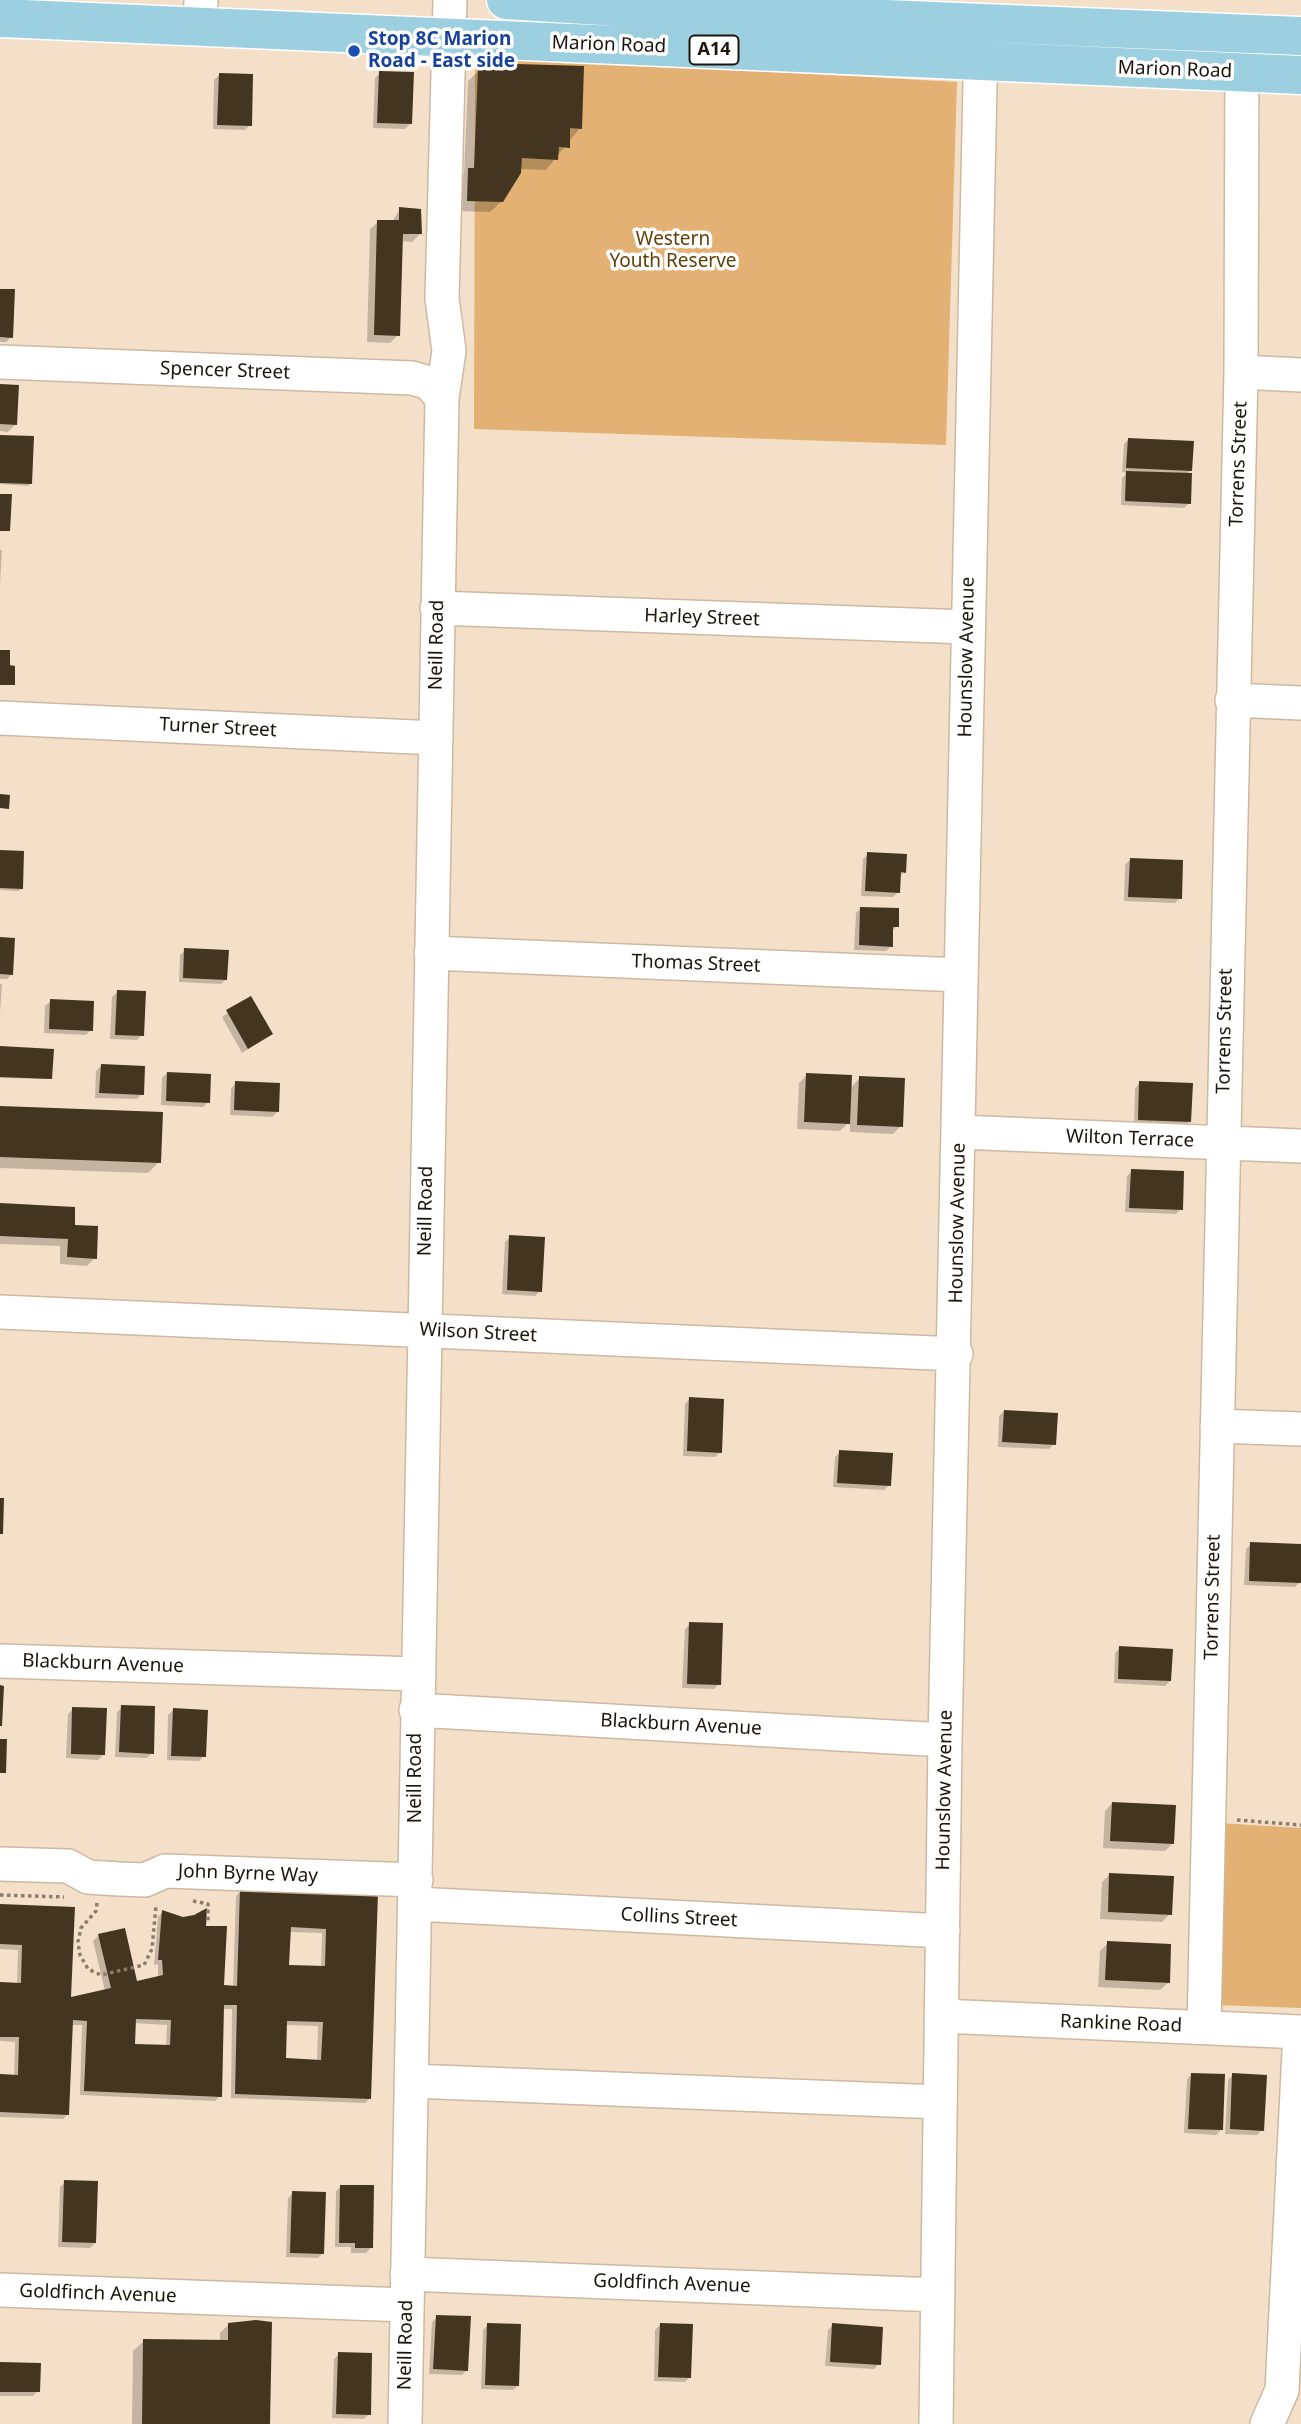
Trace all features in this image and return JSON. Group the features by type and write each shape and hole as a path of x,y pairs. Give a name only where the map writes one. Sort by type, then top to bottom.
{"main road":[{"name":"Marion Road","path":"506,0 980,62 1301,75"},
{"name":"Marion Road","path":"0,18 201,12 449,39 665,19 982,23 1037,12 1242,34 1301,36"}],"street":[{"name":"Neill Road","path":"405,2424 437,608 442,398 449,351 442,298 450,0"},
{"path":"1035,65 1037,12"},
{"name":"Hounslow Avenue","path":"936,2424 945,1740 956,1354 967,627 982,23"},
{"name":"Torrens Street","path":"1204,2027 1241,372 1242,34"},
{"name":"Spencer Street","path":"0,362 412,378 429,383 442,398"},
{"path":"1241,372 1301,375"},
{"name":"Harley Street","path":"437,608 967,627"},
{"path":"1232,699 1301,703"},
{"name":"Turner Street","path":"0,718 436,738"},
{"name":"Thomas Street","path":"431,953 961,975"},
{"name":"Wilton Terrace","path":"959,1132 1301,1146"},
{"name":"Wilson Street","path":"0,1312 956,1354"},
{"path":"1217,1426 1301,1429"},
{"name":"Blackburn Avenue","path":"0,1661 417,1674"},
{"name":"Blackburn Avenue","path":"416,1710 945,1740"},
{"name":"John Byrne Way","path":"0,1864 68,1866 88,1877 145,1880 165,1871 416,1892"},
{"name":"Collins Street","path":"416,1892 943,1931"},
{"name":"Rankine Road","path":"942,2016 1300,2032"},
{"path":"1267,2424 1282,2390 1300,2032"},
{"path":"411,2081 940,2102"},
{"name":"Goldfinch Avenue","path":"0,2290 406,2289 938,2295"}],"path":[{"path":"1208,1818 1301,1825"},
{"path":"0,1895 68,1897"},
{"path":"94,1898 98,1904 96,1911 81,1928 78,1942 80,1955 88,1969 101,1975 144,1965 152,1949 153,1909 160,1901"},
{"path":"192,1901 208,1904 208,1922"}],"green space":[{"name":"Western Youth Reserve","path":"475,55 957,82 946,445 474,429"},
{"path":"1219,1823 1301,1828 1301,2008 1216,2005"}],"building":[{"path":"484,63 584,66 582,129 570,128 570,148 559,147 558,160 522,158 521,173 503,202 467,201 468,168 474,168 478,69"},
{"path":"379,71 414,72 412,124 377,123"},
{"path":"219,73 253,74 252,126 217,125"},
{"path":"399,207 421,209 422,234 403,234 400,336 374,335 377,220 399,220"},
{"path":"0,289 15,289 13,338 0,337"},
{"path":"0,384 19,385 17,425 0,424"},
{"path":"0,435 34,436 32,484 0,483"},
{"path":"1128,438 1194,441 1192,471 1126,468"},
{"path":"1126,471 1192,473 1191,504 1125,501"},
{"path":"0,494 12,494 10,531 0,531"},
{"path":"0,650 10,650 10,665 15,666 15,685 0,685"},
{"path":"0,794 10,795 9,809 0,808"},
{"path":"0,850 24,851 23,889 0,888"},
{"path":"867,852 907,854 906,873 901,872 900,893 865,891"},
{"path":"1130,858 1183,860 1182,899 1128,897"},
{"path":"860,907 899,908 899,927 893,927 893,947 859,945"},
{"path":"0,937 15,938 13,975 0,974"},
{"path":"184,948 229,950 227,980 183,978"},
{"path":"117,990 146,991 144,1036 115,1035"},
{"path":"251,996 273,1034 248,1049 226,1010"},
{"path":"50,999 94,1001 93,1031 49,1029"},
{"path":"0,1046 54,1049 52,1079 0,1077"},
{"path":"101,1064 145,1066 144,1095 99,1093"},
{"path":"167,1072 211,1074 210,1103 166,1101"},
{"path":"806,1073 852,1075 850,1124 804,1122"},
{"path":"859,1076 905,1078 903,1127 857,1125"},
{"path":"235,1081 280,1083 279,1112 234,1110"},
{"path":"1139,1081 1193,1083 1191,1122 1138,1120"},
{"path":"0,1106 163,1112 161,1163 0,1157"},
{"path":"1131,1169 1184,1171 1183,1210 1129,1208"},
{"path":"0,1203 75,1207 75,1225 98,1226 97,1259 67,1257 68,1239 0,1236"},
{"path":"509,1235 545,1237 542,1292 507,1290"},
{"path":"689,1397 724,1399 722,1453 687,1451"},
{"path":"1004,1410 1058,1413 1056,1445 1002,1442"},
{"path":"839,1450 893,1453 891,1486 837,1483"},
{"path":"0,1498 4,1498 3,1534 0,1534"},
{"path":"1250,1542 1301,1544 1301,1583 1249,1581"},
{"path":"689,1622 723,1623 721,1685 687,1684"},
{"path":"1119,1646 1173,1649 1171,1681 1118,1679"},
{"path":"0,1685 4,1686 2,1726 0,1726"},
{"path":"121,1705 155,1706 154,1754 119,1752"},
{"path":"72,1707 107,1708 105,1755 71,1754"},
{"path":"173,1708 208,1710 206,1757 171,1756"},
{"path":"0,1739 7,1739 6,1773 0,1773"},
{"path":"1112,1802 1176,1805 1174,1844 1110,1841"},
{"path":"1109,1873 1174,1876 1172,1915 1108,1912"},
{"path":"240,1889 378,1893 371,2099 235,2094 237,2005 224,2005 222,2097 84,2091 87,2021 73,2020 69,2115 0,2112 0,2074 18,2075 19,2037 0,2037 0,1982 21,1983 22,1945 0,1944 0,1904 75,1907 71,1997 111,1988 98,1934 125,1928 137,1981 163,1975 162,1960 158,1960 162,1910 183,1917 207,1908 206,1926 227,1926 224,1985 237,1986","holes":["291,1927 326,1929 325,1966 289,1965","136,2019 171,2020 170,2045 135,2044","287,2021 323,2022 321,2060 286,2058"]},
{"path":"1107,1941 1171,1944 1170,1983 1105,1980"},
{"path":"1191,2073 1225,2074 1223,2130 1188,2129"},
{"path":"1232,2073 1267,2075 1264,2131 1230,2129"},
{"path":"64,2180 98,2181 96,2243 62,2242"},
{"path":"340,2185 374,2185 373,2248 355,2248 355,2243 339,2243"},
{"path":"292,2191 326,2192 324,2254 290,2253"},
{"path":"436,2315 471,2316 468,2371 433,2369"},
{"path":"256,2320 272,2322 270,2424 142,2424 143,2339 228,2340 228,2323"},
{"path":"487,2323 521,2324 519,2386 485,2385"},
{"path":"660,2323 693,2324 691,2378 658,2377"},
{"path":"832,2323 883,2327 881,2365 830,2362"},
{"path":"338,2352 372,2353 371,2415 336,2414"},
{"path":"0,2362 41,2363 40,2392 0,2392"}],"place":[{"name":"Stop 8C Marion Road - East side","path":"354,51"}]}
